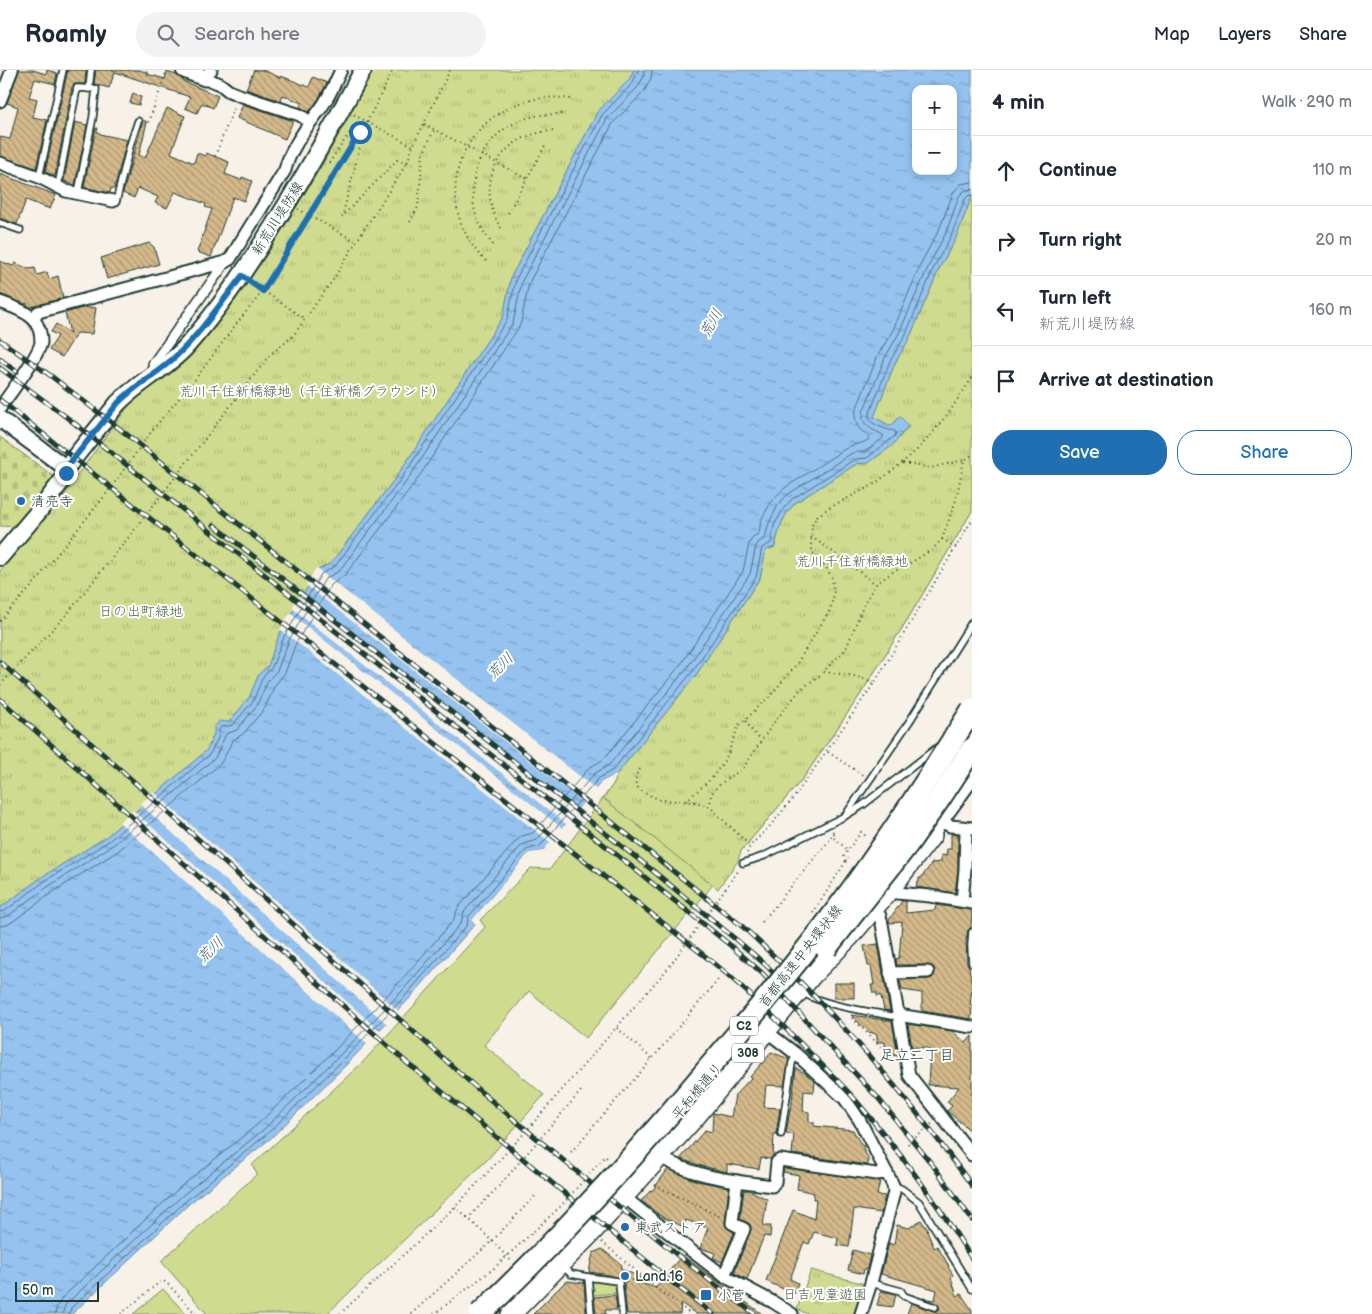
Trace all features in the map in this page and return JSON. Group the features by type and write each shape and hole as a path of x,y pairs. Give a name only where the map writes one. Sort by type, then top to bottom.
{"highway":[{"name":"首都高速中央環状線","path":"480,1314 568,1227 677,1106 771,992 833,915 923,787 972,710"},
{"path":"833,915 902,836 972,732"},
{"name":"首都高速中央環状線","path":"500,1314 577,1237 690,1112 824,950 907,845 972,748"},
{"path":"824,950 873,902 911,856 972,772"}],"main road":[{"name":"新荒川堤防線","path":"0,557 39,511 64,478 66,468 118,403 127,394 162,369 183,349 242,276 288,204 363,70"},
{"name":"平和橋通り","path":"490,1314 527,1278 612,1188 681,1110 775,998 888,853 972,732"},
{"name":"平和橋通り","path":"512,1314 560,1264 594,1235 623,1196 696,1116 800,990 891,888 972,782"}],"street":[{"path":"0,101 12,70"},
{"path":"184,70 208,74 229,91 300,116 310,122"},
{"path":"34,319 38,312 225,262 230,259 285,170 287,161 310,122 322,107 341,70"},
{"path":"0,163 39,177 66,191 113,201"},
{"path":"155,373 153,364 225,262"},
{"path":"0,302 34,319 40,331 41,342 0,408"},
{"path":"0,419 66,468"},
{"path":"891,888 897,893 967,902 966,869 969,828 950,826 942,822"},
{"path":"873,909 880,916 909,1075 972,1155"},
{"path":"890,973 928,972"},
{"path":"898,1015 972,1027"},
{"path":"766,1031 796,1054 849,1104 860,1121 893,1185 894,1192 871,1283 861,1314"},
{"path":"659,1156 671,1164 704,1176 772,1186 775,1182 777,1162 780,1160 887,1174"},
{"path":"724,1276 744,1229 732,1222 737,1181"},
{"path":"623,1196 724,1276 792,1314"}],"lane":[{"path":"39,177 63,70"},
{"path":"89,89 91,70"},
{"path":"58,186 77,88 96,89 93,117 78,194"},
{"path":"113,201 116,202 138,121"},
{"path":"1,225 20,230"},
{"path":"844,816 909,722 972,622"},
{"path":"743,863 764,856 863,805 928,755 972,717"},
{"path":"972,932 970,946 972,963"},
{"path":"800,990 809,996 840,1005 891,1016 898,1015"},
{"path":"781,1134 792,1062 796,1054"},
{"path":"893,1185 902,1189 919,1202 972,1289"},
{"path":"560,1264 572,1274 618,1281 622,1314"},
{"path":"588,1276 590,1314"},
{"path":"871,1283 901,1291 904,1296 935,1307"}],"path":[{"path":"138,121 148,124 167,70"},
{"path":"0,621 107,493 154,428 193,382 263,291 367,122 393,70"},
{"path":"0,685 67,614 269,356 293,336 305,320 333,280 407,163 450,70"},
{"path":"215,156 239,95"},
{"path":"486,261 468,240 457,208 457,176 461,161 477,132 487,121 516,103 540,98 557,97 571,99"},
{"path":"349,113 414,146"},
{"path":"493,245 482,228 474,204 473,183 478,163 491,142 506,128 542,114 562,114"},
{"path":"367,122 342,217 397,160 407,163"},
{"path":"424,124 527,179"},
{"path":"328,164 353,128 360,132"},
{"path":"410,222 418,207 423,154 434,130"},
{"path":"501,228 492,211 489,195 491,178 497,163 512,144 520,139 535,133 555,131"},
{"path":"508,213 546,144"},
{"path":"294,206 356,242"},
{"path":"242,276 305,320"},
{"path":"686,801 712,778 726,758 739,725 771,696 796,665 830,610 834,594 832,578 826,567 813,553 812,525 818,516 832,506 873,485 918,449 950,411 972,378"},
{"path":"902,462 930,468 964,460 972,455"},
{"path":"710,807 711,794 723,782 742,770 761,740 800,690 846,649 861,611 876,584 933,548 942,539 956,500 964,460"},
{"path":"340,1314 456,1207 539,1116 669,967 735,877 750,846 771,825 795,796 876,682 972,520"},
{"path":"811,537 876,584"},
{"path":"942,539 956,547"},
{"path":"822,672 850,675 876,682"},
{"path":"745,720 761,740"},
{"path":"828,751 870,780"},
{"path":"640,769 635,779 636,786 642,792 660,800 696,802 710,807 750,846"},
{"path":"762,922 831,838 833,831"},
{"path":"846,861 844,856 861,832 863,833"},
{"path":"834,838 848,850"},
{"path":"809,920 848,858"},
{"path":"571,1152 718,980"},
{"path":"840,1005 909,1075"},
{"path":"616,1028 652,1059"},
{"path":"466,1217 471,1215 499,1186 581,1091"},
{"path":"908,1144 938,1119"},
{"path":"434,1314 493,1269 561,1206 605,1156 611,1162"},
{"path":"650,1182 732,1222"},
{"path":"411,1314 492,1241 535,1196"},
{"path":"456,1207 513,1263"},
{"path":"594,1235 655,1287 692,1313"},
{"path":"121,1314 161,1281 166,1282 196,1314"}],"green space":[{"path":"373,70 634,70 629,80 598,111 511,277 503,317 397,476 331,563 318,570 279,635 268,666 259,674 249,698 229,722 214,734 207,750 106,837 42,877 0,908 0,571 66,493 77,475 131,403 184,362 245,285 270,250 322,165"},
{"name":"荒川千住新橋緑地","path":"972,196 972,511 860,695 804,777 741,851 738,861 718,889 603,798 615,782 616,775 696,675 760,578 766,550 775,547 782,523 795,503 858,463 867,464 893,445 908,427 891,427 874,417 895,363 909,339 940,267 956,238"},
{"name":"清亮寺","path":"0,437 56,478 18,527 0,526"},
{"path":"972,511 860,695 804,777 586,1038 529,991 484,1045 544,1095 487,1160 327,1314 207,1314 161,1261 257,1174 252,1165 363,1062 485,927 480,920 531,868 550,869 615,782"},
{"name":"日吉児童遊園","path":"811,1270 865,1284 853,1314 807,1314 797,1309"},
{"path":"591,1279 617,1283 618,1293 592,1295"},
{"path":"163,1289 186,1314 133,1314"}],"water":[{"name":"荒川","path":"634,70 972,70 972,196 956,238 940,267 909,339 895,363 874,417 891,426 900,416 908,426 893,445 867,464 858,463 795,503 782,523 775,547 766,550 760,578 696,675 616,775 602,781 543,851 529,853 472,920 475,924 410,998 347,1064 271,1138 190,1203 72,1314 0,1314 0,908 42,877 106,837 207,750 214,734 214,729 219,721 229,722 249,698 259,674 268,666 279,635 318,570 331,563 397,476 503,317 511,277 598,111 629,80"}],"pier":[{"path":"316,568 596,789 603,781 616,775 616,778 604,783 544,853 531,856 475,920 477,923 475,924 472,920 529,853 543,851 550,842 280,629 290,613 562,828 566,824 292,608 302,591 578,809 583,803 306,585"},
{"path":"154,792 400,1012 388,1025 140,804"},
{"path":"133,810 381,1032 368,1045 119,822"}],"building":[{"path":"19,70 33,70 46,74 47,70 57,73 55,84 35,79 29,97 37,99 33,117 47,120 36,168 0,156 0,137 10,139 18,107 7,103"},
{"path":"68,70 86,70 85,82 84,84 74,84 72,87 55,176 45,172"},
{"path":"96,70 138,70 165,79 167,72 218,96 213,108 202,103 197,113 185,108 190,97 115,72 109,88 94,84"},
{"path":"254,70 263,70 309,87 313,77 327,83 309,112 300,107 302,103 283,95 281,101 246,89"},
{"path":"133,93 141,97 139,105 130,103"},
{"path":"243,104 293,121 285,139 237,118"},
{"path":"167,108 185,116 171,153 194,163 197,153 205,156 206,153 229,162 225,174 241,180 242,177 252,181 244,201 233,197 211,257 197,252 212,209 205,207 206,204 175,192 167,208 155,203 158,197 138,188 134,198 123,193 143,120 147,122 139,155 145,158"},
{"path":"75,122 87,125 75,185 64,181"},
{"path":"96,128 98,128 97,132 100,134 127,140 114,189 111,188 110,193 84,187"},
{"path":"0,174 56,195 50,209 26,200 17,224 0,218"},
{"path":"149,243 154,247 159,264 107,279 101,258"},
{"path":"0,261 13,266 15,263 29,269 35,268 37,275 47,272 49,279 58,276 63,298 31,307 27,303 25,304 0,294"},
{"path":"86,307 96,308 92,334 77,333 62,357 49,350 58,336 51,332 56,324 70,333 65,313"},
{"path":"951,834 958,835 958,869 955,893 916,887 919,878 921,878 932,863 941,862 941,855 946,856 947,849 951,849"},
{"path":"902,901 906,901 906,913 935,910 936,905 972,910 971,928 968,930 966,940 967,963 972,987 971,1019 922,1011 922,993 902,990 900,980 929,979 932,978 935,972 934,968 928,965 897,965 896,959 899,958 902,922 890,923 889,920"},
{"path":"878,944 890,1011 884,1010 881,996 873,993 871,985 874,985 871,966 868,966 864,946"},
{"path":"834,983 854,983 854,998 834,998"},
{"path":"851,1015 892,1021 898,1056 891,1055 891,1051 885,1050 885,1042 877,1042 877,1034 868,1032"},
{"path":"908,1024 952,1031 966,1043 972,1036 972,1132 947,1111 952,1106 947,1102 959,1087 928,1085 929,1048 912,1047"},
{"path":"771,1052 789,1059 784,1086 766,1085 764,1107 780,1108 776,1134 774,1134 773,1156 770,1159 761,1158 759,1169 727,1164 727,1172 680,1159 705,1130 712,1132 713,1113 731,1117 735,1095 763,1064"},
{"path":"796,1068 815,1082 814,1092 804,1091 803,1111 809,1112 809,1122 814,1122 814,1126 853,1130 861,1145 864,1146 863,1149 868,1158 868,1165 792,1154 794,1135 786,1134"},
{"path":"784,1168 880,1181 877,1195 885,1196 881,1213 854,1209 849,1247 837,1245 838,1238 814,1232 809,1244 804,1242 790,1279 798,1283 794,1294 766,1281 793,1210 814,1219 816,1199 813,1199 814,1193 797,1189 799,1175 783,1172"},
{"path":"668,1169 697,1181 729,1187 725,1223 726,1227 734,1233 722,1262 713,1258 715,1253 700,1248 708,1228 686,1220 684,1227 664,1218 641,1201 652,1191"},
{"path":"744,1190 749,1190 767,1199 763,1226 771,1226 770,1237 764,1236 747,1279 734,1273 751,1229 750,1224 740,1219"},
{"path":"921,1220 928,1230 934,1248 937,1246 949,1266 953,1275 951,1277 957,1296 961,1294 972,1310 972,1314 907,1314 911,1303 938,1311 940,1308 938,1304 923,1298 935,1300 937,1290 881,1274 889,1243 894,1245 897,1225 909,1228"},
{"path":"602,1249 622,1265 621,1269 640,1277 639,1281 631,1280 656,1288 682,1255 762,1314 696,1314 681,1303 680,1314 627,1314 624,1286 626,1279 589,1272 593,1253"},
{"path":"853,1250 870,1255 867,1269 864,1269 863,1274 848,1270"},
{"path":"566,1281 584,1283 586,1314 533,1314"},
{"path":"881,1291 896,1294 893,1307 877,1305"},
{"path":"615,1295 617,1310 605,1310 606,1314 596,1314 594,1297"}],"railway":[{"path":"0,340 120,429 743,927 795,977 893,1083 972,1186"},
{"path":"0,359 17,372"},
{"path":"0,368 69,419 730,945 762,973 878,1098 935,1168 972,1220"},
{"path":"0,400 735,981 784,1027 852,1096 915,1175 972,1259"},
{"path":"214,525 652,870 752,953 779,979"},
{"path":"0,662 481,1092 681,1258 755,1314"},
{"path":"0,699 406,1062 713,1314"}],"place":[{"name":"清亮寺","path":"21,501"},
{"name":"東武ストア","path":"625,1227"},
{"name":"Land.16","path":"625,1276"},
{"name":"小菅","path":"706,1295"}],"district":[{"name":"足立二丁目","path":"917,1055"}],"route":[{"path":"66,473 66,468 118,403 127,394 162,369 183,349 242,276 263,291 360,132"}],"park label":[{"name":"荒川千住新橋緑地（千住新橋グラウンド）","path":"312,391"},
{"name":"日の出町緑地","path":"141,611"}]}
